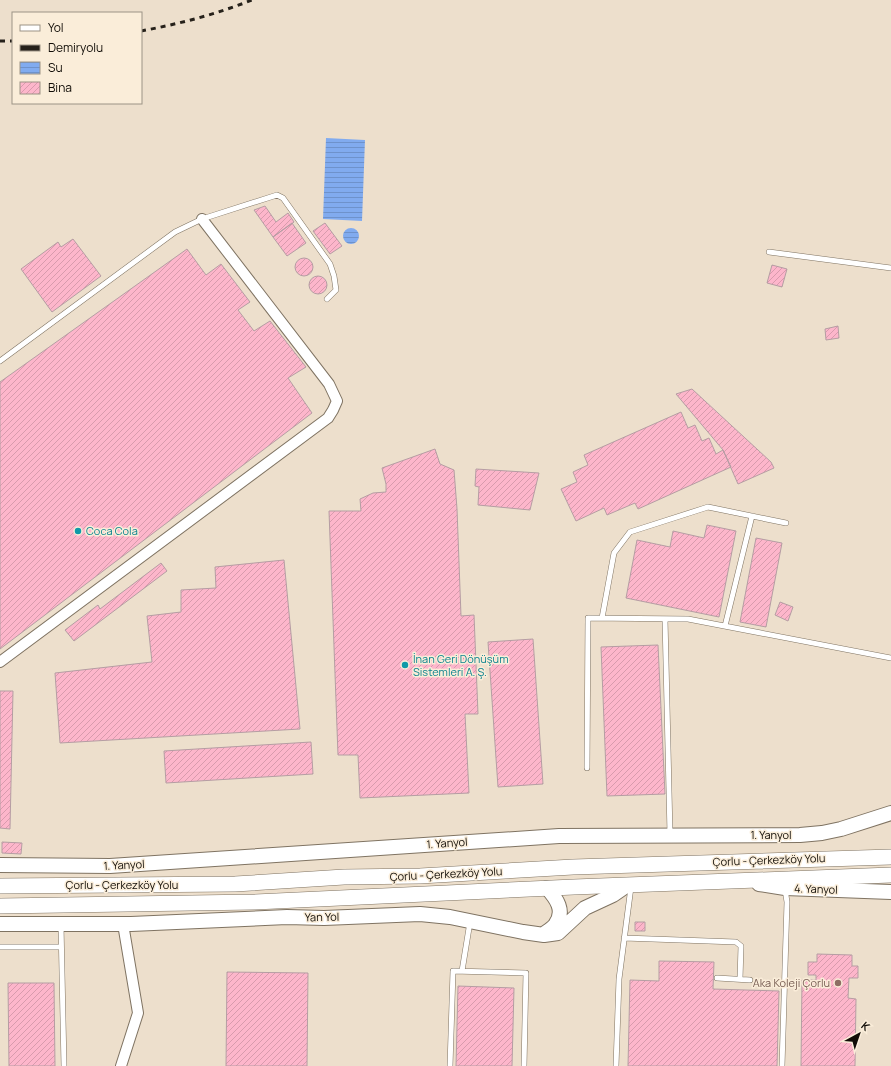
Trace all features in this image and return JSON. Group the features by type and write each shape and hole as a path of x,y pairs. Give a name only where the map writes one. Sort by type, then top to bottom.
{"main road":[{"name":"1. Yanyol","path":"0,866 110,866 559,836 800,835 822,833 841,829 891,813"},
{"path":"873,858 891,852"},
{"name":"Çorlu - Çerkezköy Yolu","path":"0,886 235,884 344,877 420,876 573,867 891,857"},
{"name":"Çorlu - Çerkezköy Yolu","path":"0,906 255,902 547,888 741,882 891,875"},
{"name":"4. Yanyol","path":"741,882 785,888 891,892"},
{"name":"Yan Yol","path":"0,924 123,924 287,917 324,918 420,914 450,917 544,935 558,932 585,908 628,886"},
{"path":"544,935 555,924 560,908 555,897 547,888"}],"street":[{"path":"0,662 328,418 337,402 329,384 202,219"},
{"path":"121,1066 138,1013 123,924"}],"lane":[{"path":"0,361 175,232 202,219 277,195 283,198 330,264 336,290 327,299"},
{"path":"769,252 891,268"},
{"path":"602,618 614,553 630,532 708,507 786,523"},
{"path":"725,626 752,516"},
{"path":"587,768 588,618 688,619 891,658"},
{"path":"664,619 670,835"},
{"path":"616,1066 619,979 628,886"},
{"path":"782,1066 787,902 785,888"},
{"path":"462,971 470,921"},
{"path":"61,924 64,1066"},
{"path":"624,938 736,942 741,946 740,979"},
{"path":"0,947 61,947"},
{"path":"450,1066 452,970 526,973 524,1066"},
{"path":"717,978 750,980"}],"water":[{"path":"326,138 365,140 362,221 323,219"},
{"path":"351,228 358,233 359,236 354,243 351,244 344,239 343,236 348,229"}],"building":[{"path":"265,206 276,222 288,213 294,222 273,237 254,210"},
{"path":"292,223 306,243 287,256 273,237"},
{"path":"325,223 342,246 330,254 313,231"},
{"path":"73,239 101,276 52,312 21,269 58,242 61,247"},
{"name":"Coca Cola","path":"187,249 206,275 221,264 250,302 238,310 254,331 270,321 306,367 288,378 312,413 0,649 0,382"},
{"path":"304,258 310,261 313,267 310,273 304,276 298,273 295,267 298,261"},
{"path":"772,265 787,269 782,287 767,283"},
{"path":"318,276 324,279 327,285 324,291 318,294 312,291 309,285 312,279"},
{"path":"838,326 839,338 826,340 825,329"},
{"path":"692,389 771,462 774,468 738,484 723,450 676,394"},
{"path":"681,412 688,428 695,425 702,441 709,438 716,454 723,450 731,467 638,509 635,503 607,515 604,508 576,521 561,489 577,482 573,472 588,465 584,455"},
{"name":"İnan Geri Dönüşüm Sistemleri A. Ş.","path":"435,449 440,464 454,470 461,616 474,615 478,714 465,714 469,793 360,798 358,755 338,755 329,511 361,511 360,499 373,493 386,492 386,484 382,468"},
{"path":"476,469 539,473 530,510 478,505 479,487 475,486"},
{"path":"707,525 736,531 719,617 626,598 637,540 670,547 673,531 704,538"},
{"path":"756,538 782,543 766,627 740,622"},
{"path":"284,560 300,729 60,743 55,673 152,662 147,616 181,612 181,590 216,588 215,567"},
{"path":"161,563 167,571 74,641 65,630 98,605 100,609"},
{"path":"780,602 793,607 788,621 775,615"},
{"path":"533,639 543,784 498,787 488,642"},
{"path":"658,645 665,794 607,796 601,647"},
{"path":"0,691 13,691 10,829 0,828"},
{"path":"311,742 313,774 166,783 164,751"},
{"path":"2,842 22,843 21,854 2,853"},
{"path":"635,922 645,922 645,931 635,931"},
{"path":"817,954 852,955 852,966 858,966 858,978 849,978 848,998 856,999 855,1066 801,1066 802,980 816,980 816,975 808,975 808,962 817,962"},
{"path":"659,961 714,962 713,989 779,991 777,1066 628,1066 630,980 659,981"},
{"path":"227,972 308,973 307,1066 226,1066"},
{"path":"8,983 54,983 55,1066 9,1066"},
{"path":"458,986 514,988 512,1066 456,1066"}],"railway":[{"path":"142,31 198,18 252,0"},
{"path":"0,41 12,41"}],"place":[{"name":"Coca Cola","path":"78,531"},
{"name":"İnan Geri Dönüşüm Sistemleri A. Ş.","path":"405,665"},
{"name":"Aka Koleji Çorlu","path":"838,983"}]}
